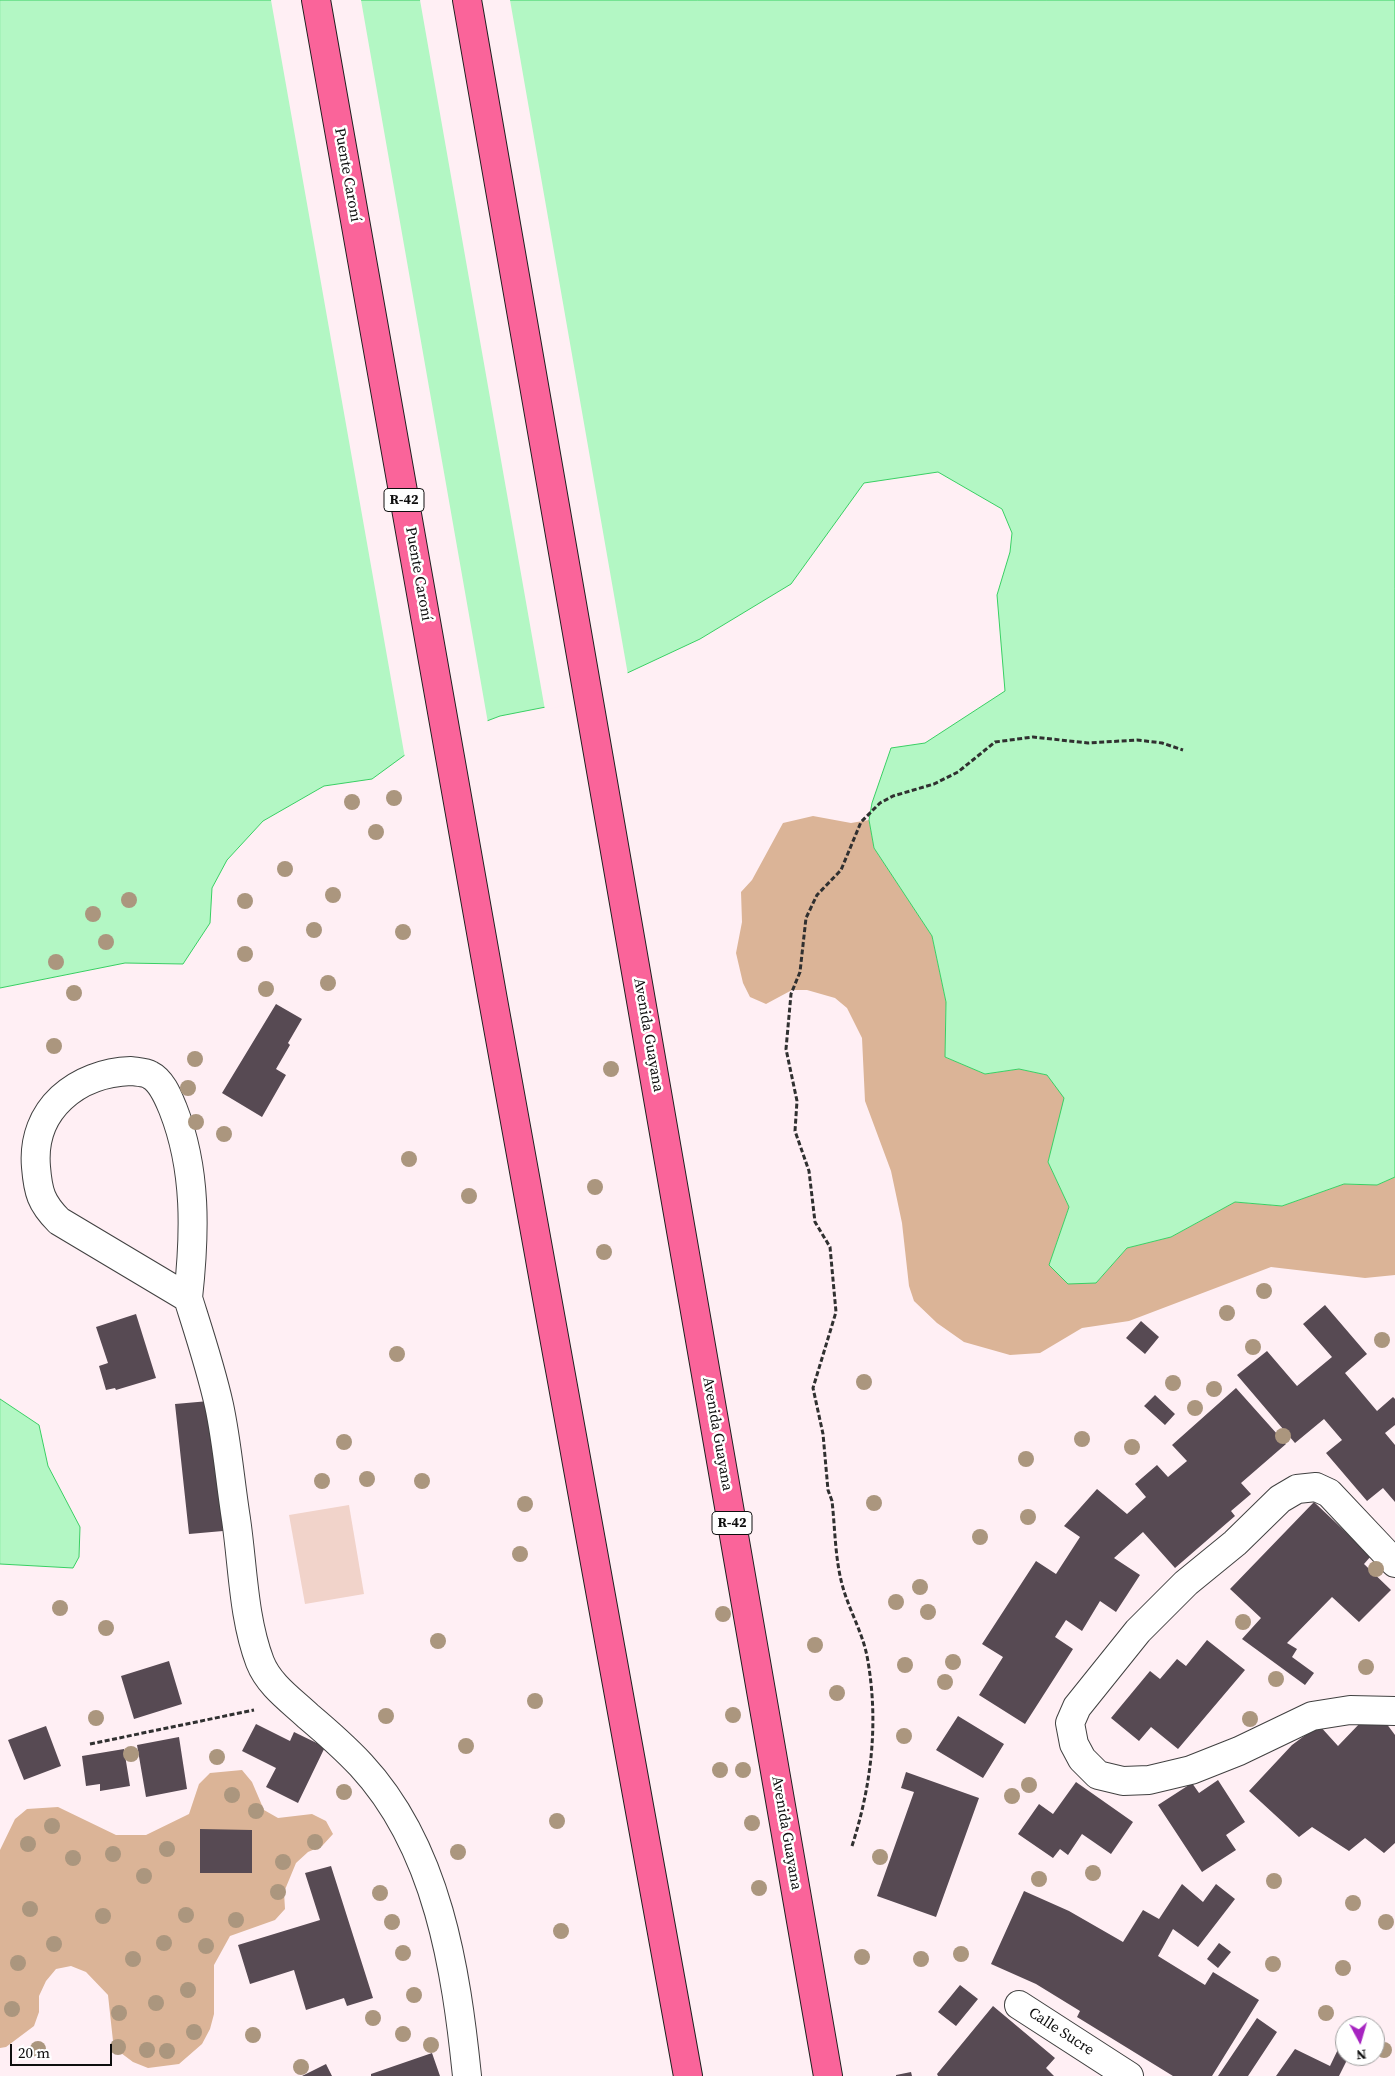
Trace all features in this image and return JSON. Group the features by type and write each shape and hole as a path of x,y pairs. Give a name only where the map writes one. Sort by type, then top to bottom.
{"main road":[{"name":"Puente Caroní","path":"316,0 493,1000 688,2076"},
{"name":"Avenida Guayana","path":"466,0 637,970 828,2076"}],"street":[{"path":"188,1298 59,1221 46,1208 40,1197 35,1159 37,1139 44,1122 54,1106 69,1091 90,1078 114,1072 131,1071 150,1075 158,1081 168,1096 178,1121 190,1172 194,1246 188,1298 219,1407 246,1604 261,1664 268,1677 280,1691 362,1766 384,1795 407,1833 429,1883 448,1946 456,1985 468,2076"},
{"path":"1395,1563 1330,1493 1316,1487 1297,1489 1280,1499 1235,1543 1186,1583 1138,1631 1077,1707 1070,1723 1074,1744 1082,1759 1098,1775 1123,1781 1149,1780 1191,1770 1239,1752 1312,1716 1350,1710 1395,1711"},
{"name":"Calle Sucre","path":"1019,2005 1129,2076"}],"path":[{"path":"852,1846 864,1808 872,1757 874,1722 866,1654 841,1583 832,1501 828,1490 823,1434 813,1388 836,1312 830,1247 815,1222 809,1171 795,1131 797,1102 786,1049 791,994 800,972 806,918 816,895 841,870 861,822 880,803 893,796 934,784 958,772 995,742 1033,737 1088,743 1137,740 1162,743 1184,750"},
{"path":"90,1744 293,1702"}],"shaded area":[{"path":"0,0 1395,0 1395,1177 1377,1185 1344,1184 1282,1206 1235,1202 1171,1237 1127,1248 1096,1283 1068,1284 1049,1265 1069,1207 1048,1162 1064,1098 1047,1075 1019,1069 985,1074 945,1057 946,1002 932,936 874,848 869,820 872,803 891,748 925,743 1005,691 997,595 1010,552 1012,533 1002,509 938,472 864,483 791,584 700,639 561,704 500,716 413,749 372,779 324,786 263,821 227,860 212,888 210,923 183,964 125,963 0,988"},
{"path":"813,816 851,823 869,820 874,848 932,936 946,1002 945,1057 985,1074 1019,1069 1047,1075 1065,1098 1048,1162 1069,1207 1049,1265 1096,1283 1127,1248 1171,1237 1235,1202 1282,1206 1344,1184 1377,1185 1395,1177 1395,1275 1365,1278 1271,1267 1129,1321 1082,1328 1040,1353 1010,1355 964,1342 937,1323 914,1301 909,1286 902,1223 891,1171 865,1101 862,1038 847,1008 835,998 807,990 792,990 766,1004 750,997 743,983 736,953 742,922 741,892 752,880 783,823"},
{"path":"0,1399 39,1425 48,1466 80,1527 79,1557 73,1568 0,1564"},
{"path":"349,1505 364,1594 305,1604 289,1515"},
{"path":"242,1770 252,1782 264,1810 278,1818 312,1814 326,1821 333,1834 322,1846 308,1852 296,1863 284,1892 285,1909 275,1920 230,1936 214,1965 214,2014 210,2029 202,2044 179,2064 148,2068 133,2062 121,2053 113,2041 108,1995 86,1972 71,1966 56,1969 46,1981 39,1996 39,2012 34,2026 6,2047 0,2048 0,1850 15,1819 27,1809 58,1807 116,1835 146,1835 189,1814 199,1784 210,1773"}],"pier":[{"path":"271,0 361,0 488,723 414,751 405,758"},
{"path":"420,0 510,0 628,675 562,706 545,710"}],"building":[{"path":"276,1004 302,1019 276,1069 286,1075 262,1117 222,1093"},
{"path":"1325,1305 1367,1354 1345,1373 1377,1411 1393,1397 1395,1399 1395,1425 1385,1433 1395,1445 1395,1502 1383,1488 1367,1501 1326,1453 1342,1440 1324,1419 1295,1443 1237,1375 1267,1351 1297,1386 1332,1357 1303,1324"},
{"path":"136,1314 156,1378 116,1390 115,1388 106,1390 99,1366 108,1363 96,1327"},
{"path":"1141,1321 1159,1337 1145,1354 1126,1338"},
{"path":"1236,1388 1286,1444 1241,1483 1251,1494 1231,1511 1235,1516 1175,1568 1143,1532 1114,1558 1140,1575 1116,1612 1100,1601 1082,1631 1066,1620 1055,1637 1073,1649 1025,1724 979,1695 1003,1657 982,1644 1036,1561 1056,1574 1080,1537 1064,1526 1097,1489 1127,1514 1146,1497 1135,1484 1157,1465 1168,1477 1187,1461 1172,1445"},
{"path":"1155,1395 1175,1414 1165,1425 1144,1406"},
{"path":"209,1401 223,1531 189,1534 175,1404"},
{"path":"1314,1502 1371,1556 1364,1564 1391,1590 1359,1622 1332,1597 1287,1643 1297,1649 1292,1657 1314,1673 1305,1685 1242,1639 1261,1618 1230,1589"},
{"path":"1207,1640 1245,1670 1178,1749 1151,1727 1139,1741 1111,1718 1150,1671 1160,1679 1177,1659 1186,1666"},
{"path":"169,1661 182,1704 134,1719 121,1676"},
{"path":"958,1716 1004,1744 983,1778 936,1750"},
{"path":"1383,1719 1395,1735 1395,1843 1384,1853 1365,1838 1349,1851 1312,1827 1299,1837 1249,1791 1292,1745 1319,1725 1338,1746 1362,1721"},
{"path":"256,1724 290,1741 294,1732 325,1747 298,1803 266,1787 276,1768 242,1751"},
{"path":"46,1726 61,1766 24,1780 8,1740"},
{"path":"179,1737 187,1789 146,1797 137,1745"},
{"path":"124,1749 130,1786 100,1791 100,1784 86,1786 82,1756"},
{"path":"906,1772 979,1798 936,1917 877,1896 914,1792 901,1788"},
{"path":"1218,1780 1245,1822 1226,1835 1236,1850 1202,1872 1158,1805 1192,1783 1199,1793"},
{"path":"1076,1782 1133,1822 1111,1854 1082,1834 1068,1855 1060,1849 1053,1858 1018,1834 1039,1804 1053,1814"},
{"path":"200,1829 252,1830 252,1873 200,1873"},
{"path":"331,1866 373,1998 347,2006 344,1998 306,2010 294,1970 250,1984 238,1945 320,1920 305,1873"},
{"path":"1182,1884 1203,1902 1216,1884 1235,1899 1198,1947 1173,1929 1158,1956 1205,1985 1213,1972 1259,2000 1212,2076 1173,2076 1077,2017 1080,2011 1036,1984 991,1964 1024,1891 1069,1911 1123,1942 1143,1910 1159,1919"},
{"path":"1219,1943 1231,1952 1218,1968 1207,1959"},
{"path":"960,1985 978,1999 956,2026 938,2012"},
{"path":"993,2006 1055,2058 1046,2068 1054,2076 938,2076 937,2074"},
{"path":"1257,2018 1277,2032 1248,2076 1218,2076"},
{"path":"1295,2049 1330,2066 1335,2056 1335,2066 1344,2066 1339,2076 1276,2076"},
{"path":"432,2053 440,2076 371,2076 371,2074"},
{"path":"326,2064 332,2076 302,2076"},
{"path":"911,2072 912,2076 896,2076 896,2075"}]}
